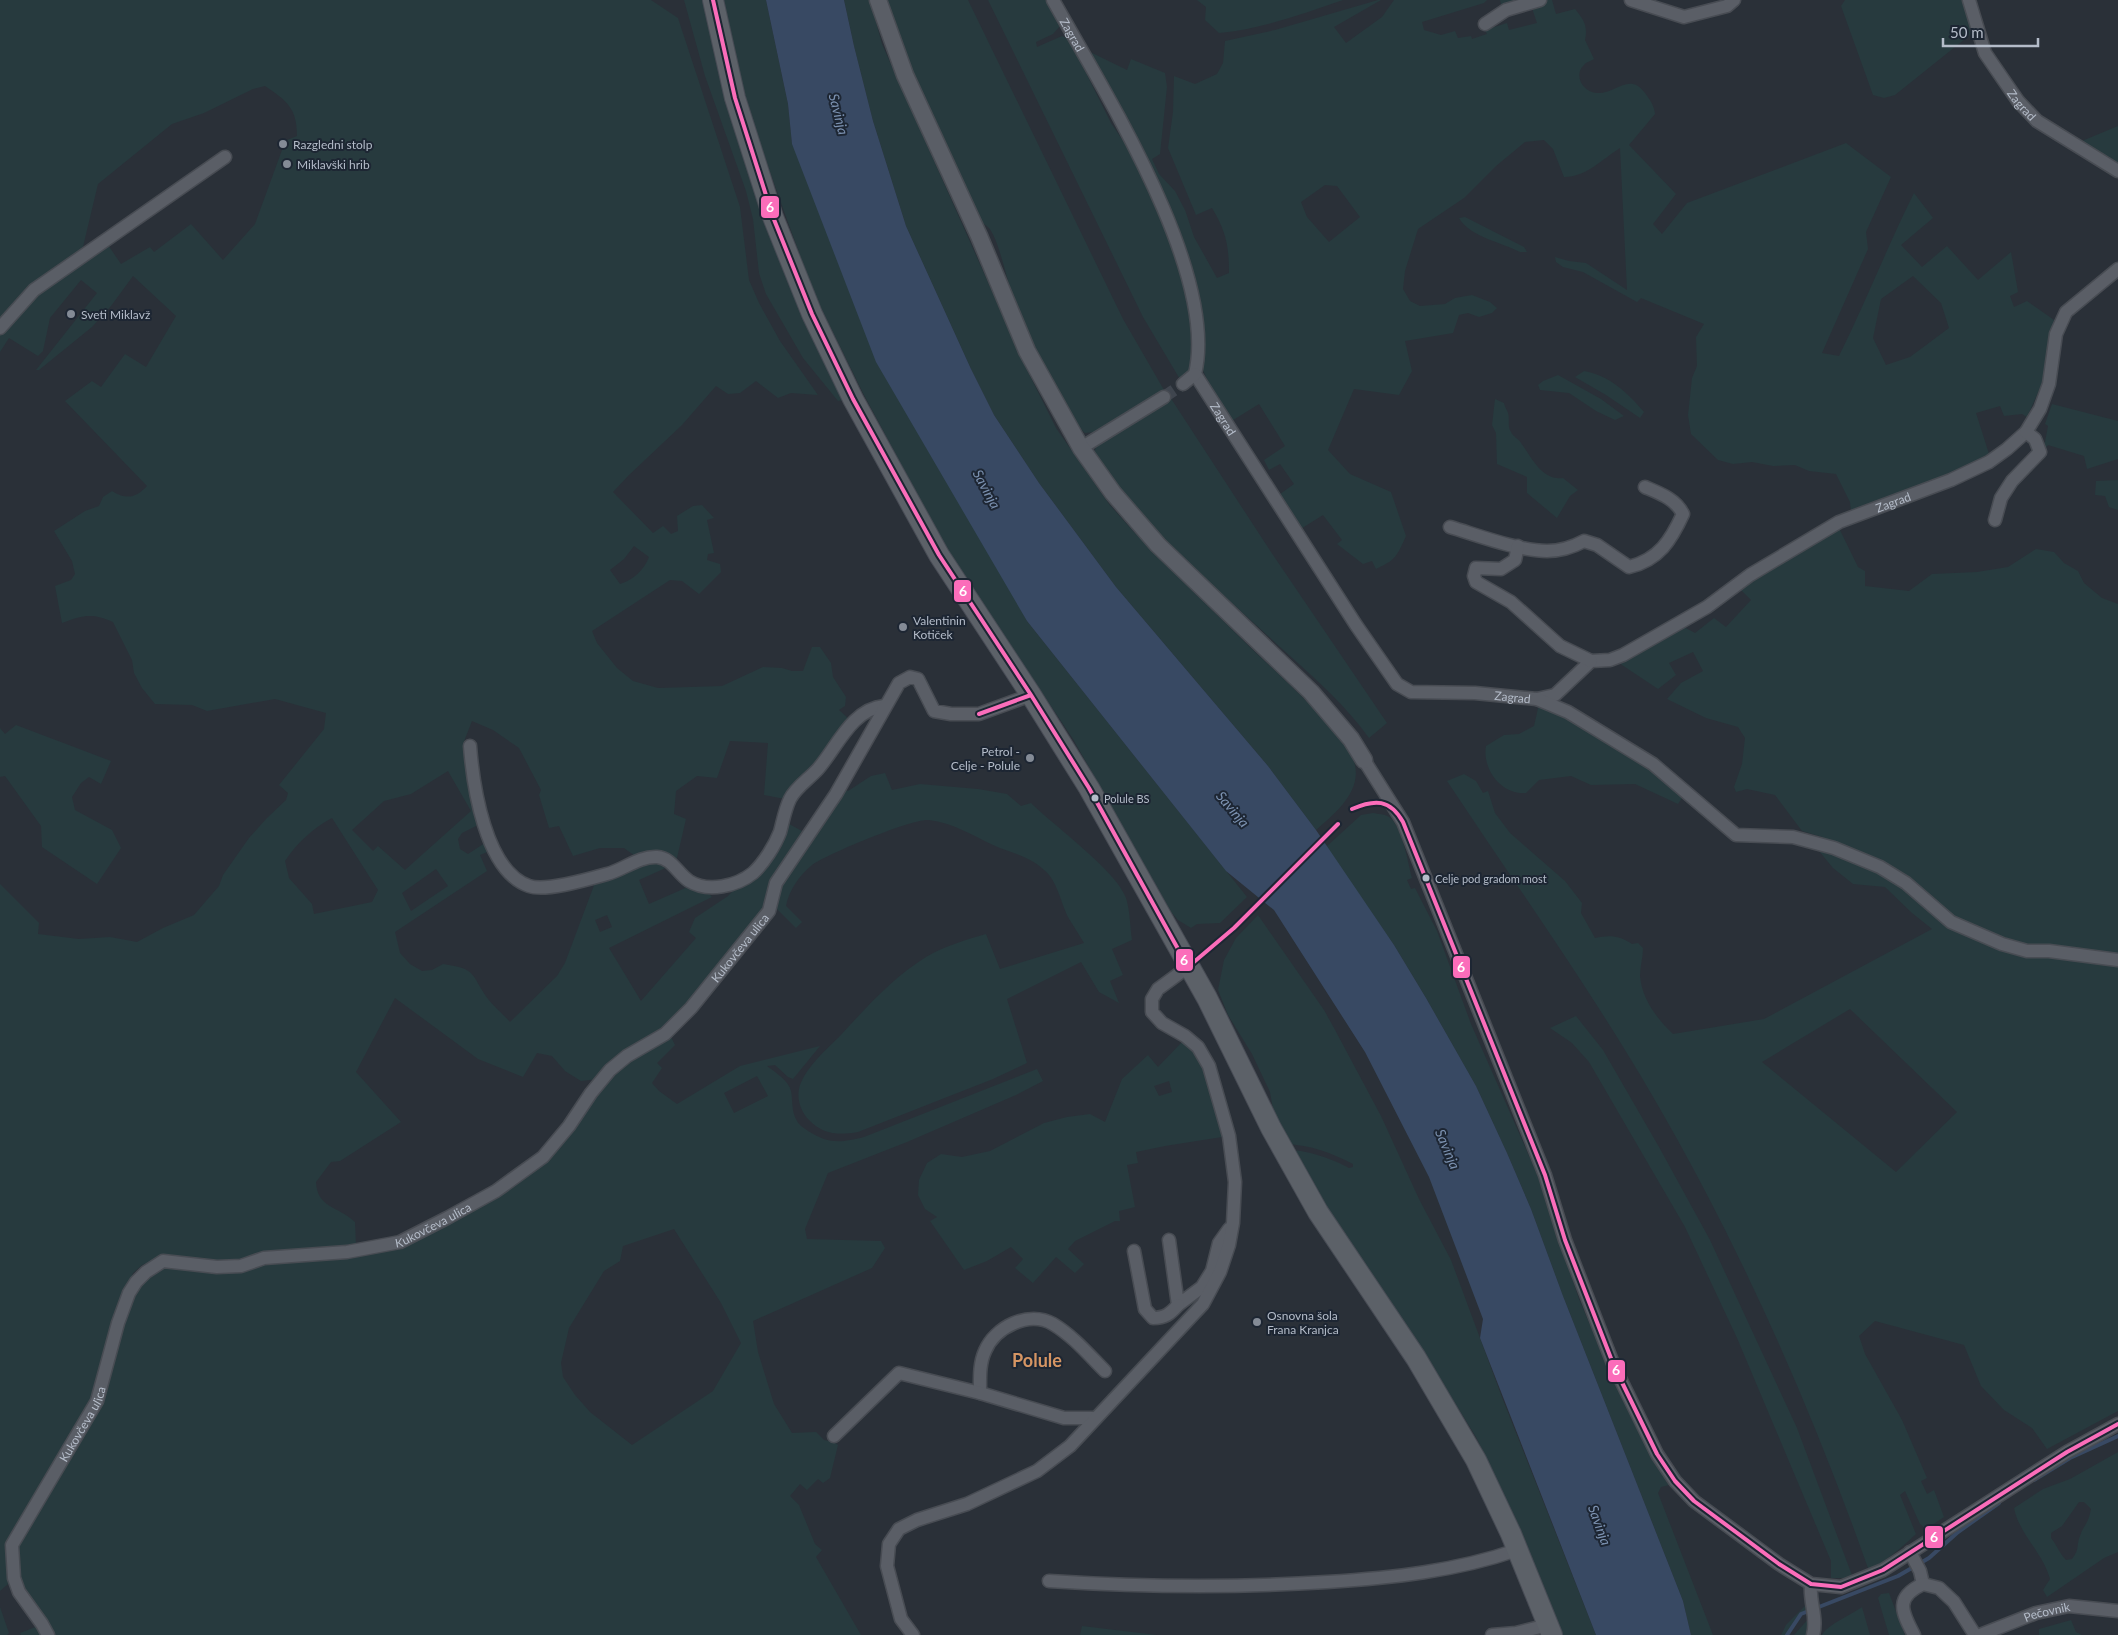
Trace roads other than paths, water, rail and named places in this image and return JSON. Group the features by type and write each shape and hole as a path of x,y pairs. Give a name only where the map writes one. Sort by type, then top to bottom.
{"main road":[{"path":"713,0 735,98 773,217 812,314 853,399 939,555 1031,695 1088,788 1207,998 1271,1128 1318,1212 1416,1358 1476,1460 1518,1550 1550,1630"}],"street":[{"path":"878,0 905,75 978,236 1027,352 1081,448 1113,493 1158,545 1311,692 1351,738 1403,822 1464,979 1545,1175 1565,1240 1614,1366 1656,1454 1675,1481 1694,1501 1779,1564 1812,1584 1841,1587 1883,1570 1917,1567 2067,1452 2118,1424"},
{"name":"Zagrad","path":"1053,0 1147,170 1183,262 1196,311 1198,361 1195,374 1356,625 1397,684 1412,692 1475,693 1537,699 1568,712 1653,764 1736,835 1793,837 1834,848 1880,866 1906,883 1951,922 1995,942 2027,951 2049,951 2118,960"},
{"path":"1485,24 1506,10 1540,0"},
{"path":"1631,0 1684,17 1727,6 1734,0"},
{"name":"Zagrad","path":"1969,0 1985,53 2018,102 2037,121 2118,171"},
{"path":"0,328 34,290 225,157"},
{"name":"Zagrad","path":"1537,699 1555,695 1591,661 1610,660 1623,655 1707,607 1750,575 1839,522 1951,480 1989,462 2026,432 2040,409 2048,384 2056,334 2066,312 2118,269"},
{"path":"1183,384 1195,374"},
{"path":"1081,448 1164,397"},
{"path":"1995,520 2001,498 2012,481 2040,452 2035,439 2026,432"},
{"path":"1450,527 1547,552 1569,548 1584,541 1597,545 1629,567 1644,564 1655,556 1673,536 1683,514 1680,507 1667,497 1645,487"},
{"path":"1518,546 1515,560 1501,569 1476,568 1474,576 1476,582 1511,602 1560,646 1591,661"},
{"name":"Kukovčeva ulica","path":"48,1635 19,1592 14,1578 12,1545 97,1401 118,1323 129,1293 146,1272 164,1261 217,1267 241,1266 264,1258 347,1252 400,1242 496,1191 544,1157 610,1070 627,1056 665,1034 691,1008 769,911 776,883 836,794 884,706 899,683 910,676 918,680 934,711 951,714 979,714 1031,695"},
{"path":"470,746 478,806 490,840 501,862 516,878 530,886 550,888 608,874 651,857 662,858 671,862 690,881 700,885 715,887 732,885 753,873 766,856 779,833 791,798 800,786 819,768 839,738 861,716 874,706 884,706"},
{"path":"913,1635 901,1619 887,1566 889,1544 899,1529 917,1520 967,1504 1037,1471 1070,1446 1094,1418 1176,1335 1203,1304 1220,1272 1229,1245 1233,1222 1235,1182 1229,1136 1209,1066 1198,1047 1185,1036 1162,1023 1152,1012 1152,999 1158,989 1188,967"},
{"path":"1134,1252 1145,1309 1153,1318 1161,1318 1171,1313 1202,1286 1212,1271 1219,1243 1233,1222"},
{"path":"1169,1240 1178,1305"},
{"path":"980,1393 980,1368 985,1351 993,1337 1013,1324 1031,1318 1052,1323 1072,1339 1105,1371"},
{"path":"834,1436 899,1373 980,1393 1064,1418 1094,1418"},
{"path":"1049,1581 1199,1588 1388,1578 1482,1562 1518,1550"},
{"path":"1914,1635 1904,1612 1903,1600 1910,1590 1917,1567"},
{"path":"1917,1567 1954,1602 1975,1635"},
{"path":"1812,1584 1813,1635"},
{"name":"Pečovnik","path":"1980,1635 2036,1613 2069,1606 2118,1610"},
{"path":"1492,1635 1550,1630"}],"water":[{"name":"Savinja","path":"766,0 844,0 873,121 906,226 994,415 1039,483 1116,587 1268,766 1316,830 1394,945 1476,1086 1531,1209 1563,1296 1683,1601 1691,1635 1596,1635 1480,1338 1483,1319 1429,1177 1365,1052 1274,910 1226,871 1027,621 876,362 792,144 788,104"}],"waterway":[{"path":"2034,1480 2070,1458 2118,1436"},
{"path":"1787,1635 1801,1614 1898,1576 1929,1558 1958,1532 1999,1503"}],"tunnel":[{"path":"1164,397 1183,384"}],"place":[{"name":"Razgledni stolp","path":"283,144"},
{"name":"Miklavški hrib","path":"287,164"},
{"name":"Sveti Miklavž","path":"71,314"},
{"name":"Valentinin Kotiček","path":"903,627"},
{"name":"Petrol - Celje - Polule","path":"1030,758"},
{"name":"Polule BS","path":"1095,798"},
{"name":"Celje pod gradom most","path":"1426,878"},
{"name":"Osnovna šola Frana Kranjca","path":"1257,1322"}],"district":[{"name":"Polule","path":"1037,1360"}]}
